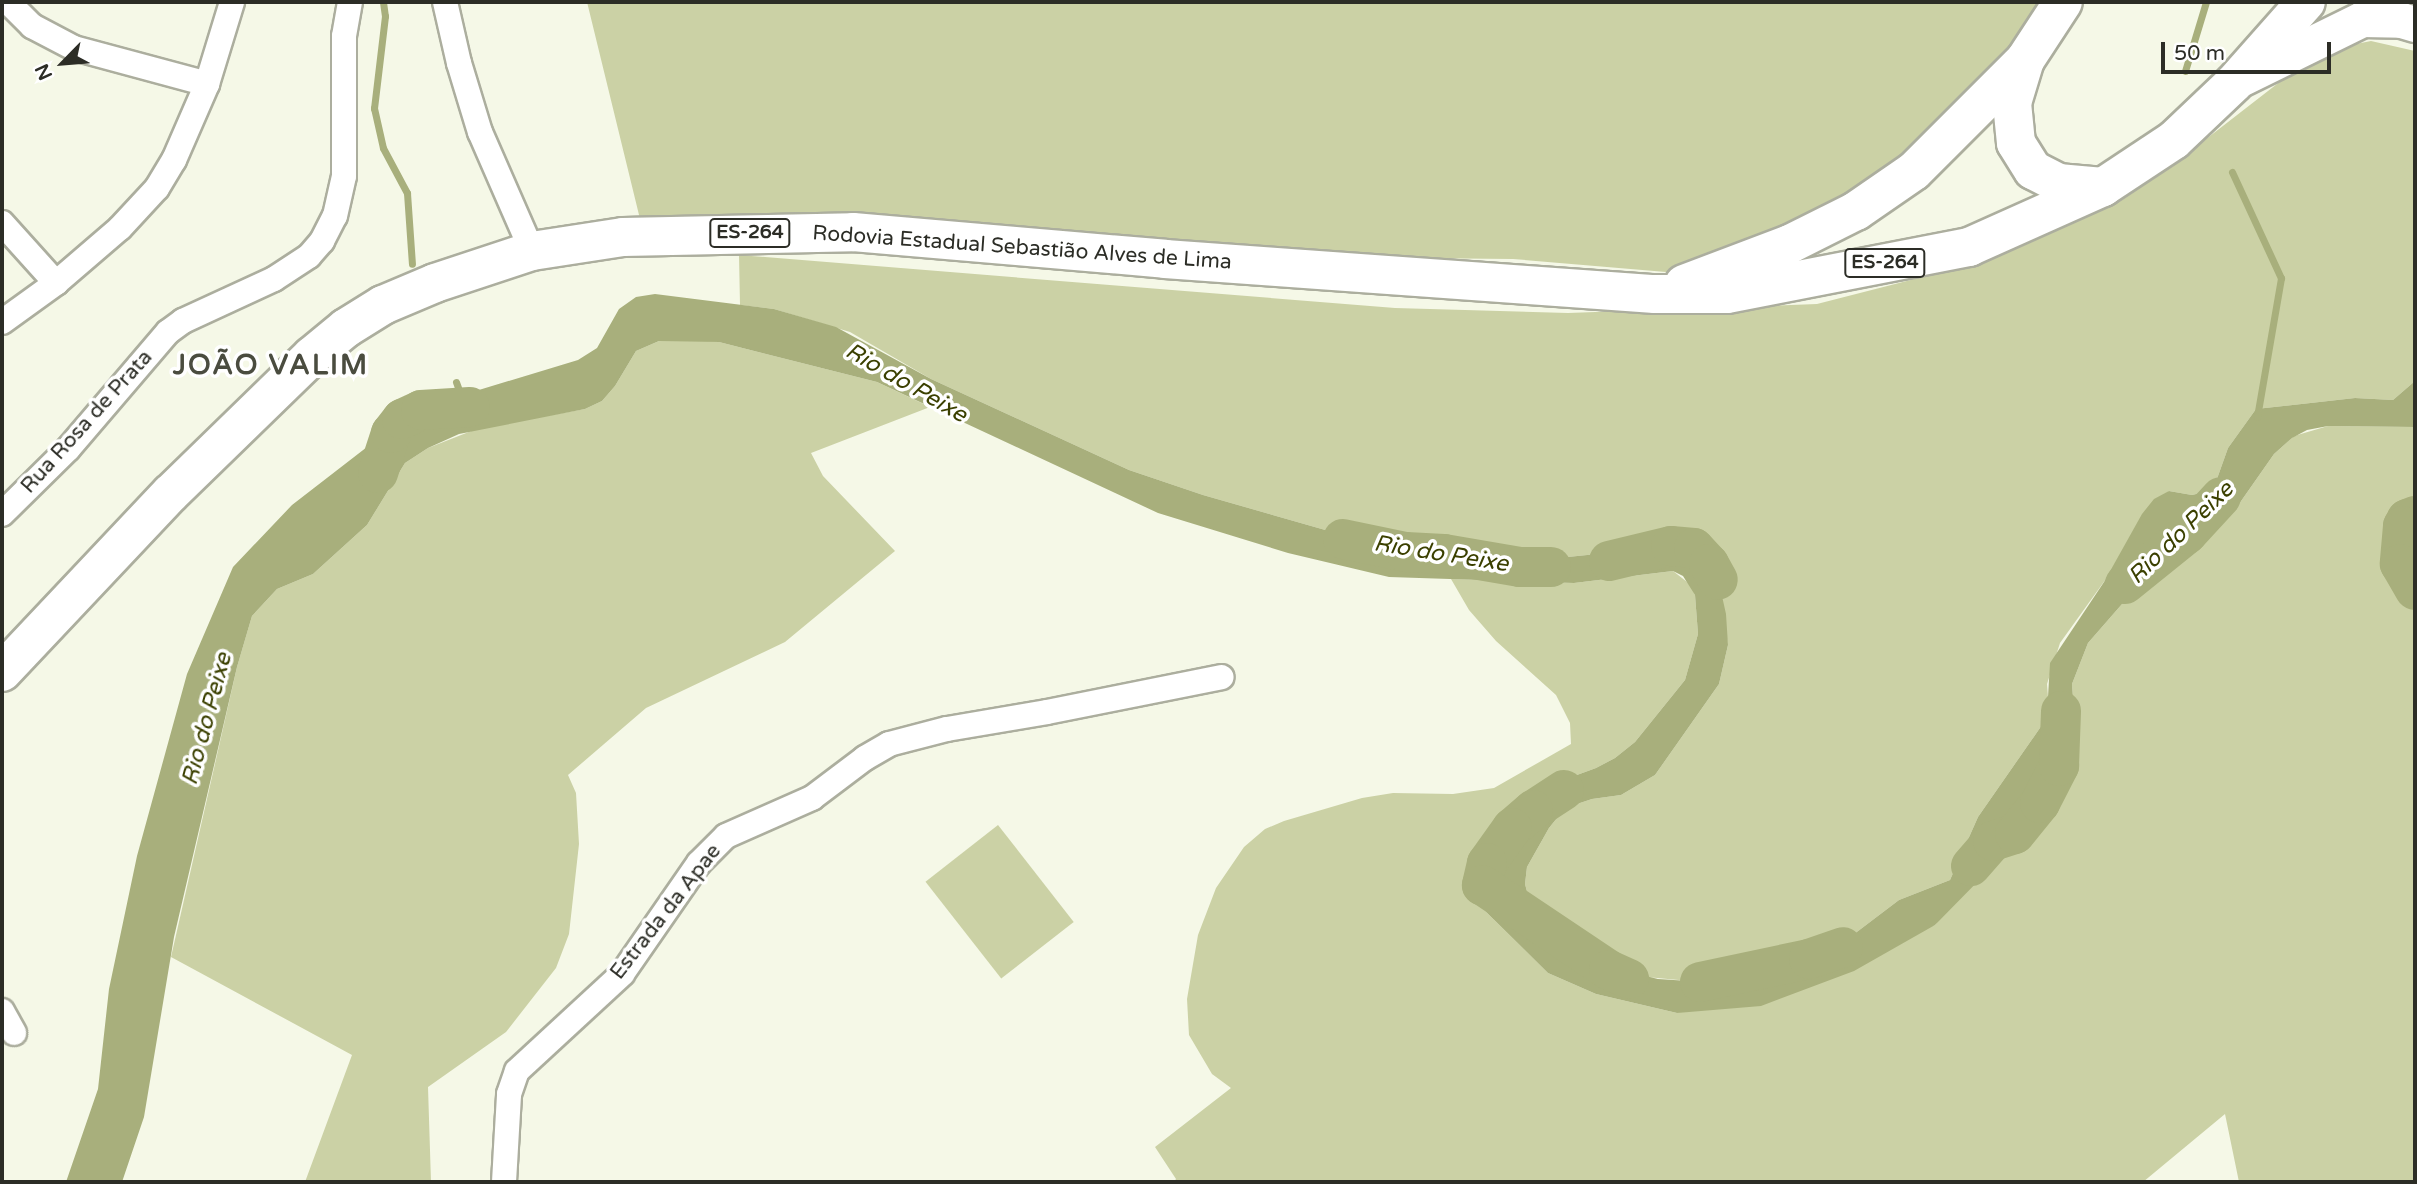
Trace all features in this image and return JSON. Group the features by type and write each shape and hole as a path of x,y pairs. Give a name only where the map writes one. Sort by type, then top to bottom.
{"main road":[{"name":"Rodovia Estadual Sebastião Alves de Lima","path":"1656,294 1790,244 1856,211 1914,171 2025,60 2063,2"},
{"name":"Rodovia Estadual Sebastião Alves de Lima","path":"2,672 170,494 312,356 383,305 435,283 532,251 624,237 853,232 1165,259 1656,294 1727,294 1969,247 2103,187 2174,140 2234,83 2306,2"},
{"path":"2234,83 2362,19 2402,20 2415,24"},
{"path":"2025,60 2012,103 2016,143 2033,170 2050,179 2058,183 2103,187"}],"street":[{"path":"8,2 32,26 74,48 206,84"},
{"path":"2,322 56,283 120,228 157,188 174,160 206,84 232,2"},
{"name":"Rua Rosa de Prata","path":"2,514 68,449 168,332 183,321 274,279 309,256 322,241 334,216 344,176 344,36 350,2"},
{"path":"445,2 459,63 480,132 532,251"},
{"path":"2,223 56,283"},
{"name":"Estrada da Apae","path":"503,1182 509,1094 517,1071 622,974 699,863 726,836 813,798 865,758 889,744 947,729 1222,677"},
{"path":"2,1011 14,1033"}],"shaded area":[{"path":"587,2 2047,2 1992,78 1852,201 1702,266 1666,272 1513,259 1407,258 640,219"},
{"path":"2371,41 2415,51 2415,381 2393,400 2355,398 2256,409 2228,448 2213,490 2192,495 2169,491 2060,643 2047,684 2048,697 2042,725 1978,817 1950,880 1899,900 1841,944 1816,956 1689,981 1636,976 1565,943 1535,922 1525,884 1527,867 1549,828 1565,808 1592,799 1621,795 1655,775 1719,684 1728,645 1716,569 1706,552 1694,544 1501,564 1427,559 1203,495 1129,470 931,379 850,332 774,309 740,305 739,255 1395,308 1568,313 1817,304 1938,273 2050,230 2170,167 2313,56 2326,50"},
{"path":"686,339 719,342 877,382 930,407 811,453 823,476 895,551 785,642 646,708 568,775 576,793 579,844 569,934 556,968 506,1032 428,1087 431,1182 305,1182 352,1055 171,957 237,667 252,616 277,589 313,574 367,525 405,463 428,448 479,428 585,409 602,401 615,386 636,351 659,341"},
{"path":"2328,426 2415,427 2415,514 2405,521 2384,551 2402,586 2415,602 2415,1182 2239,1182 2225,1114 2143,1182 1174,1182 1176,1179 1155,1147 1231,1088 1212,1074 1189,1035 1187,999 1198,935 1216,888 1244,847 1265,829 1284,821 1362,798 1393,793 1453,794 1494,788 1571,744 1570,723 1556,695 1496,641 1469,610 1451,579 1574,583 1673,571 1691,585 1695,595 1698,634 1685,680 1635,742 1615,758 1547,786 1473,891 1475,901 1548,973 1596,994 1677,1013 1935,925 2046,779 2064,761 2076,740 2072,684 2088,643 2177,541 2239,504 2274,454 2294,436"},
{"path":"998,825 1074,922 1001,979 926,882"}],"water":[{"path":"655,294 774,309 836,327 931,379 1129,470 1203,495 1427,559 1501,564 1694,544 1706,552 1716,569 1726,614 1728,645 1719,684 1655,775 1621,795 1592,799 1565,808 1549,828 1527,867 1525,884 1535,922 1565,943 1617,969 1658,979 1689,981 1816,956 1841,944 1899,900 1950,880 1978,817 2042,725 2048,697 2050,663 2104,582 2142,514 2154,499 2169,491 2192,495 2213,490 2228,448 2256,409 2355,398 2393,400 2415,381 2415,427 2328,426 2307,430 2292,438 2274,454 2239,504 2177,541 2088,643 2072,684 2076,740 2064,761 2046,779 1989,870 1935,925 1854,971 1761,1006 1677,1013 1596,994 1548,973 1475,901 1473,891 1547,786 1615,758 1635,742 1685,680 1698,634 1695,595 1683,576 1673,571 1574,583 1389,577 1288,553 1158,513 877,382 719,342 659,341 636,351 615,386 602,401 585,409 459,434 428,448 405,463 367,525 313,574 277,589 252,616 237,667 174,937 144,1117 122,1182 66,1182 98,1089 109,989 137,856 187,674 233,567 292,505 423,407 578,360 597,348 619,309 636,297"},
{"path":"2415,514 2415,602 2384,551 2386,541"}],"waterway":[{"path":"383,2 385,16 374,108 383,148 407,193 412,264"},
{"path":"2185,71 2206,2"},
{"path":"2232,172 2281,278 2257,417"},
{"path":"456,382 463,401"},
{"name":"Rio do Peixe","path":"378,473 391,433 402,419 421,410 470,407"},
{"name":"Rio do Peixe","path":"2125,584 2187,534 2221,497"},
{"name":"Rio do Peixe","path":"2415,516 2407,519 2403,526 2400,564 2415,590"},
{"name":"Rio do Peixe","path":"1343,539 1406,552 1444,554 1520,567 1551,567"},
{"name":"Rio do Peixe","path":"1609,561 1671,546 1694,548 1709,564 1718,580"},
{"name":"Rio do Peixe","path":"1971,866 1993,841 2015,834 2040,803 2059,766 2061,711"},
{"name":"Rio do Peixe","path":"1564,790 1533,810 1512,828 1487,863 1482,885 1609,970 1629,979"},
{"name":"Rio do Peixe","path":"1700,982 1809,959 1843,947"}],"district":[{"name":"JOÃO VALIM","path":"271,365"}]}
